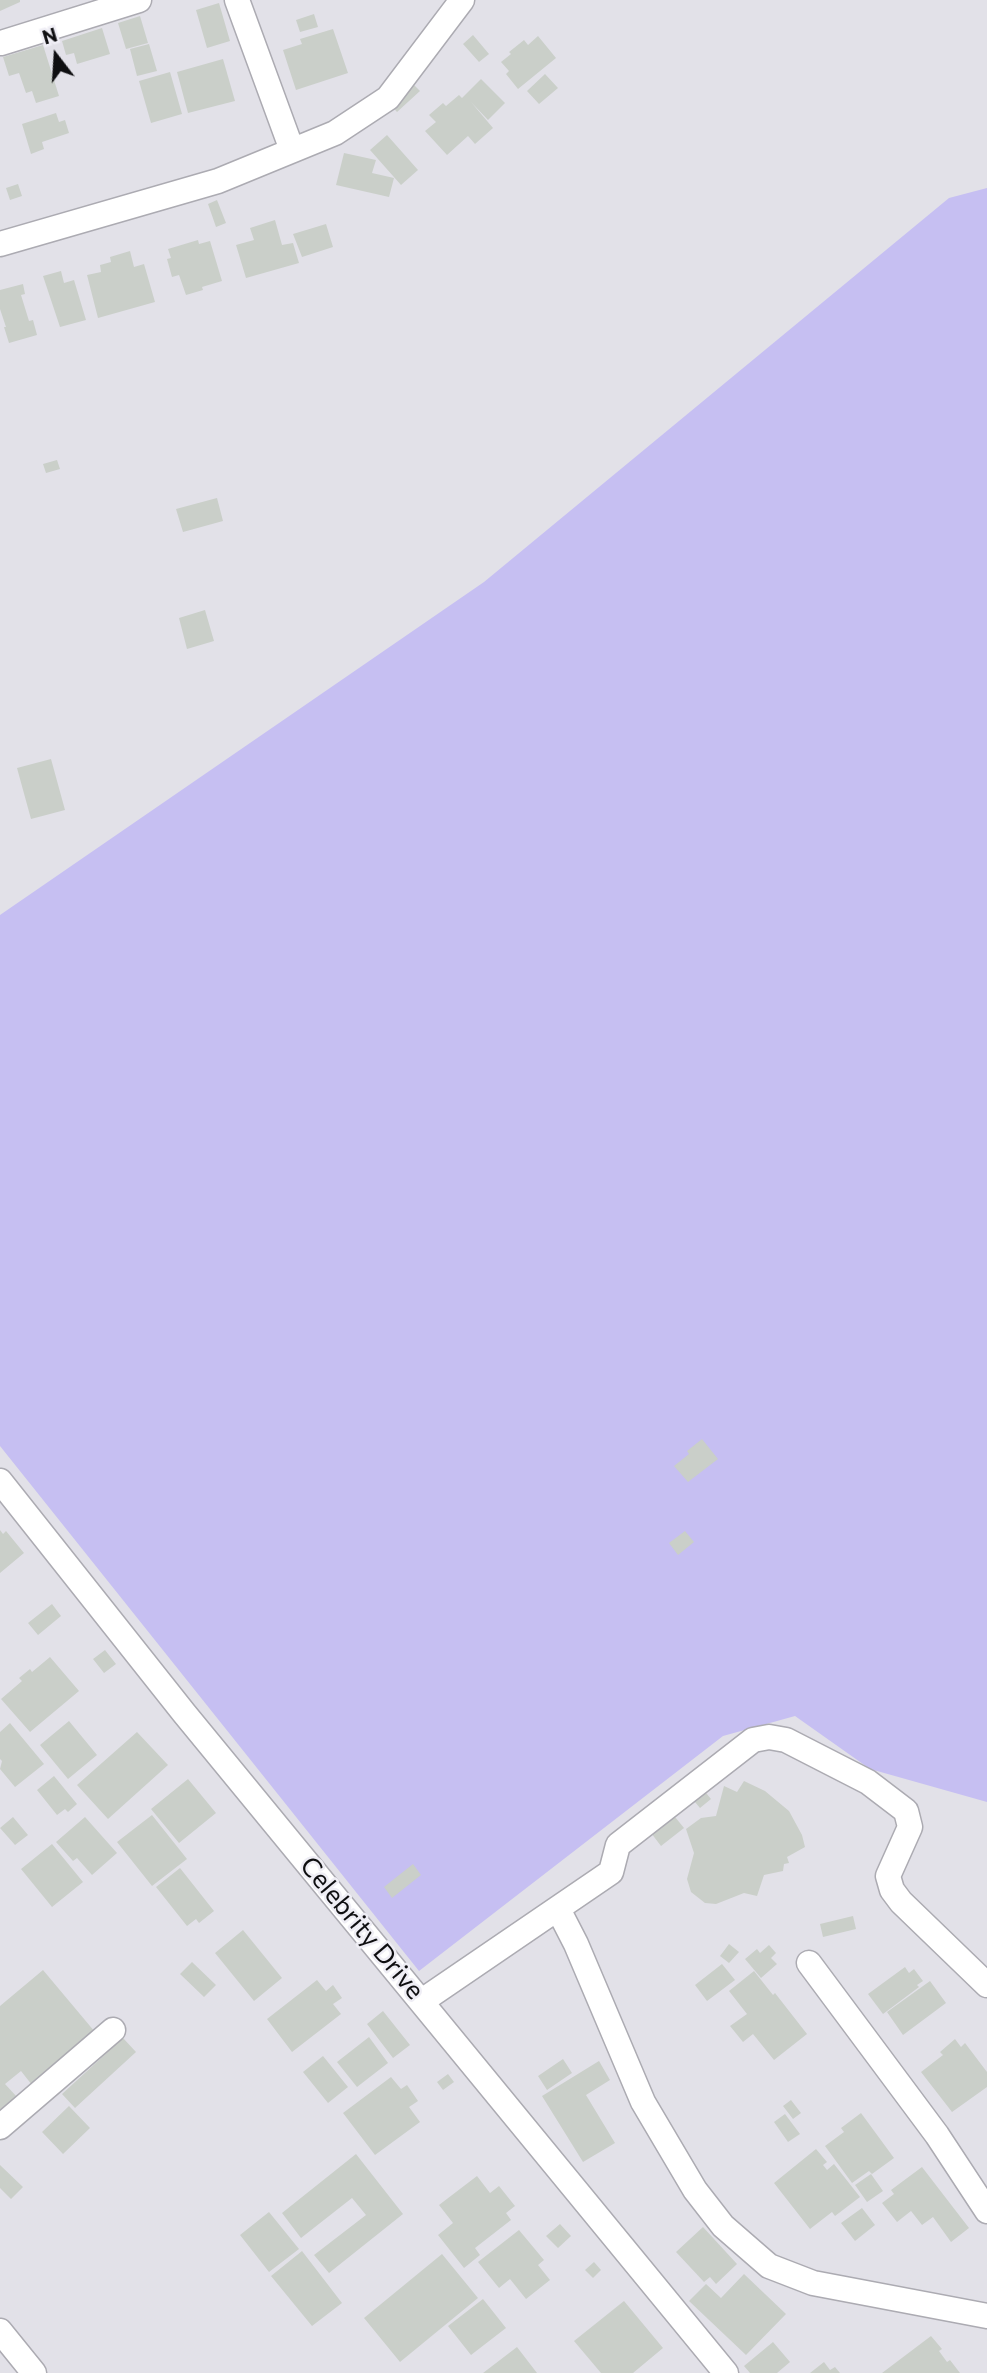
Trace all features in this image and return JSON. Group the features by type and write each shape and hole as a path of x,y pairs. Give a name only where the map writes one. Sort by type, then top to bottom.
{"street":[{"path":"1,43 139,0"},
{"path":"237,0 292,150"},
{"path":"0,244 218,181 335,133 388,98 462,0"},
{"name":"Celebrity Drive","path":"0,1481 184,1713 726,2373"},
{"path":"422,2001 611,1872 618,1845 753,1740 769,1737 786,1740 868,1783 906,1811 910,1827 888,1876 892,1890 901,1902 984,1977"},
{"path":"558,1909 643,2102 695,2190 723,2226 769,2266 813,2283 987,2316"},
{"path":"809,1963 937,2135 987,2211"},
{"path":"0,2127 113,2030"},
{"path":"0,2332 34,2373"}],"shaded area":[{"path":"987,188 987,1802 870,1769 795,1716 723,1736 419,1971 0,1446 0,915 484,582 949,198"}],"building":[{"path":"0,0 20,0 20,2 0,11"},
{"path":"219,3 230,41 207,48 196,10"},
{"path":"314,14 318,27 300,32 296,20"},
{"path":"140,16 148,43 126,49 118,23"},
{"path":"102,28 110,54 77,64 74,53 66,55 62,41"},
{"path":"333,29 348,73 296,90 283,50 302,44 300,39"},
{"path":"473,35 489,54 479,62 463,44"},
{"path":"538,36 556,58 518,89 506,74 509,71 501,62 524,40 528,45"},
{"path":"149,44 157,71 137,76 130,49"},
{"path":"43,45 59,96 36,103 32,91 26,93 19,73 9,76 3,57"},
{"path":"223,59 235,101 188,113 177,72"},
{"path":"170,72 182,114 151,123 139,81"},
{"path":"545,74 558,88 539,104 527,91"},
{"path":"481,79 505,103 488,120 471,102 493,128 475,144 468,136 447,155 425,131 436,122 429,115 443,103 446,106 459,95 462,98"},
{"path":"412,83 420,91 397,112 390,104"},
{"path":"56,113 59,122 65,120 69,133 42,142 44,149 31,154 22,124"},
{"path":"387,135 418,170 401,185 370,150"},
{"path":"344,153 376,160 372,173 394,178 389,197 336,185"},
{"path":"18,184 22,196 10,200 6,188"},
{"path":"217,200 226,223 216,227 208,204"},
{"path":"275,220 282,245 293,243 299,263 246,278 236,245 254,240 250,228"},
{"path":"326,224 333,247 302,257 293,234"},
{"path":"198,240 199,244 210,241 222,281 186,295 179,275 172,277 167,259 171,258 168,249"},
{"path":"130,251 134,267 144,264 155,302 98,318 87,275 101,272 100,265 111,262 110,257"},
{"path":"61,271 64,283 74,280 86,320 60,327 43,276"},
{"path":"23,284 25,294 21,295 29,321 33,320 37,335 9,343 0,309 0,290"},
{"path":"57,460 60,469 46,473 43,464"},
{"path":"217,498 223,521 183,532 176,509"},
{"path":"205,610 214,641 187,649 179,618"},
{"path":"51,759 65,810 31,819 17,768"},
{"path":"702,1439 718,1459 688,1482 674,1466"},
{"path":"0,1530 3,1534 6,1531 24,1553 0,1573"},
{"path":"685,1531 694,1542 678,1555 669,1543"},
{"path":"52,1604 61,1616 38,1635 28,1623"},
{"path":"105,1650 116,1664 104,1673 93,1659"},
{"path":"50,1657 79,1691 30,1732 1,1699 22,1681 19,1678 30,1669 32,1672"},
{"path":"69,1721 97,1755 68,1779 40,1745"},
{"path":"10,1723 44,1764 15,1787 0,1769 0,1732"},
{"path":"137,1732 168,1765 108,1819 77,1785"},
{"path":"54,1776 77,1804 68,1812 65,1809 57,1815 37,1790"},
{"path":"188,1779 216,1813 179,1843 151,1809"},
{"path":"744,1781 765,1791 789,1811 802,1835 805,1847 787,1857 789,1863 784,1864 783,1871 764,1875 757,1896 744,1893 716,1904 705,1903 691,1892 687,1879 694,1853 686,1829 701,1818 716,1816 724,1786 737,1792"},
{"path":"702,1788 711,1799 700,1808 690,1796"},
{"path":"671,1812 684,1828 661,1846 648,1829"},
{"path":"152,1815 187,1859 152,1886 117,1842"},
{"path":"13,1817 28,1835 15,1845 0,1828"},
{"path":"85,1817 117,1853 92,1875 77,1858 73,1861 56,1842"},
{"path":"52,1844 83,1882 52,1907 21,1869"},
{"path":"413,1864 421,1875 392,1898 384,1887"},
{"path":"180,1868 214,1911 199,1923 196,1919 187,1926 156,1887"},
{"path":"853,1916 856,1929 823,1937 820,1924"},
{"path":"243,1930 282,1978 254,2001 215,1953"},
{"path":"729,1944 739,1952 729,1963 720,1956"},
{"path":"769,1945 776,1953 771,1958 777,1964 761,1978 745,1959 757,1949 760,1953"},
{"path":"192,1962 216,1985 204,1997 180,1974"},
{"path":"722,1964 735,1980 707,2001 695,1985"},
{"path":"905,1967 909,1973 914,1969 923,1981 883,2014 868,1994"},
{"path":"43,1970 95,2032 32,2085 21,2071 5,2084 17,2097 0,2111 0,2006"},
{"path":"754,1971 807,2034 774,2060 753,2034 743,2042 730,2026 747,2014 729,1991"},
{"path":"317,1980 326,1991 333,1985 342,1998 333,2004 341,2014 292,2052 267,2019"},
{"path":"930,1981 946,2003 903,2035 887,2012"},
{"path":"383,2011 410,2045 393,2058 367,2024"},
{"path":"369,2037 388,2063 357,2087 337,2062"},
{"path":"123,2038 136,2052 75,2108 62,2094"},
{"path":"955,2039 961,2047 965,2043 987,2072 987,2087 952,2112 921,2072 943,2055 940,2052"},
{"path":"323,2056 348,2087 328,2103 303,2072"},
{"path":"563,2059 572,2073 547,2090 538,2076"},
{"path":"599,2061 610,2080 586,2095 615,2143 583,2162 542,2096"},
{"path":"448,2074 454,2082 443,2090 437,2082"},
{"path":"391,2077 401,2089 407,2085 418,2101 409,2107 420,2122 375,2155 343,2113"},
{"path":"791,2100 801,2113 793,2119 783,2106"},
{"path":"69,2106 90,2128 63,2154 42,2132"},
{"path":"861,2113 894,2158 872,2174 869,2171 852,2183 825,2146 844,2132 841,2128"},
{"path":"785,2114 800,2134 788,2142 774,2122"},
{"path":"816,2149 827,2162 823,2165 827,2170 834,2164 860,2197 835,2216 832,2212 810,2229 774,2183"},
{"path":"356,2154 403,2214 329,2273 314,2255 366,2215 352,2198 301,2238 282,2213"},
{"path":"0,2165 23,2187 11,2199 0,2188"},
{"path":"922,2167 969,2228 951,2242 933,2217 922,2225 911,2211 897,2222 882,2203 894,2194 891,2190"},
{"path":"871,2174 883,2191 867,2202 855,2185"},
{"path":"477,2176 490,2193 499,2186 515,2206 506,2213 511,2220 475,2248 480,2255 464,2268 438,2235 453,2223 439,2205"},
{"path":"862,2208 875,2225 855,2241 841,2223"},
{"path":"269,2212 299,2249 269,2272 240,2235"},
{"path":"560,2224 571,2236 558,2248 546,2236"},
{"path":"703,2227 737,2264 716,2284 710,2277 704,2282 676,2252"},
{"path":"519,2230 544,2260 538,2265 550,2280 526,2299 510,2279 499,2288 478,2262"},
{"path":"302,2251 342,2303 312,2326 271,2276"},
{"path":"442,2254 478,2298 400,2362 364,2318"},
{"path":"594,2262 601,2270 593,2278 585,2270"},
{"path":"744,2274 786,2314 746,2355 689,2301 706,2284 721,2298"},
{"path":"483,2299 506,2328 471,2355 448,2326"},
{"path":"624,2301 663,2348 633,2373 601,2373 574,2341"},
{"path":"931,2336 942,2349 939,2351 947,2362 950,2360 960,2373 882,2373"},
{"path":"773,2342 790,2362 777,2373 750,2373 744,2366"},
{"path":"517,2347 537,2373 483,2373"},
{"path":"824,2362 830,2370 835,2367 840,2373 810,2373"}]}
